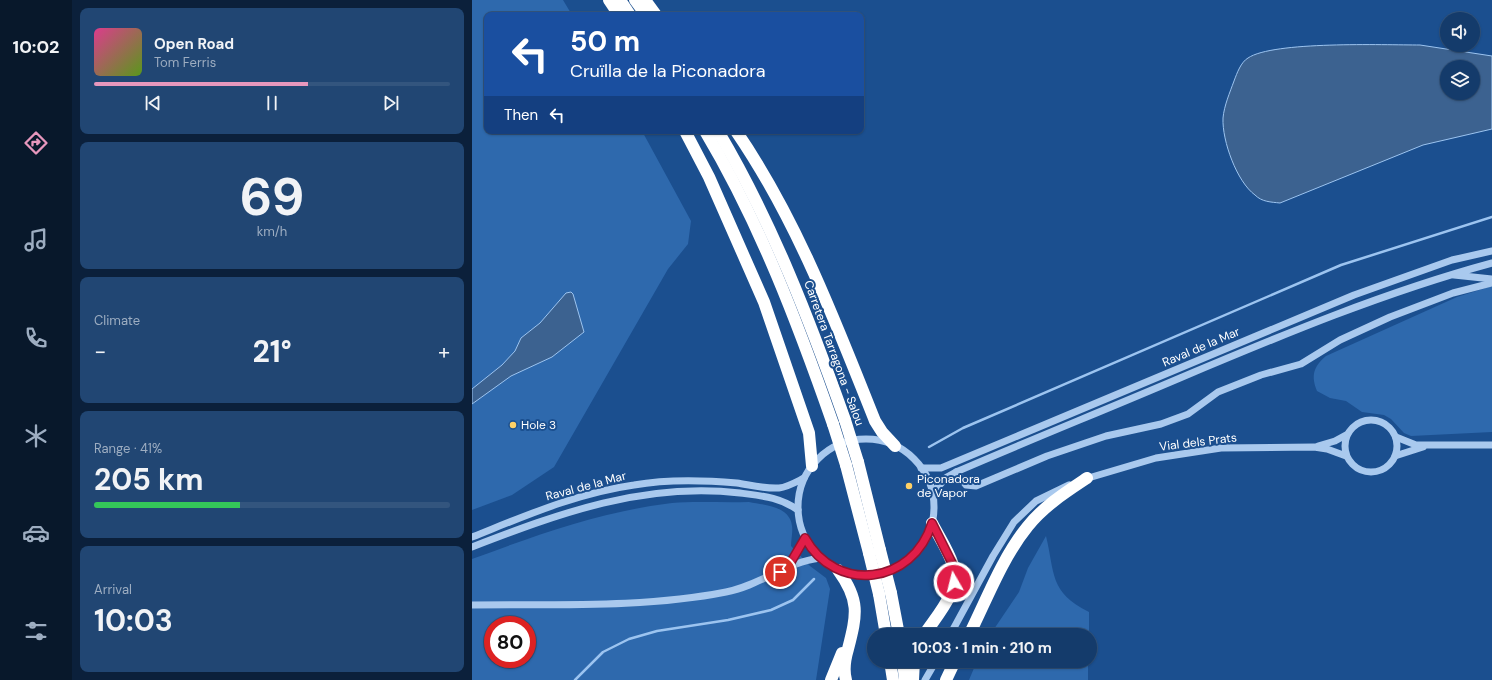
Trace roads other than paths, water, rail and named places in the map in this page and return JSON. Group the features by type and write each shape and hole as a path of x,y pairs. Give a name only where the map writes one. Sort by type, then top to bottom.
{"highway":[{"path":"609,0 617,12"},
{"path":"620,0 628,12"},
{"path":"635,0 644,12"},
{"path":"645,0 654,12"},
{"path":"687,134 709,177 764,302 809,433 812,466"},
{"name":"Carretera Tarragona - Salou","path":"706,134 758,234 797,322 833,424 852,464"},
{"name":"Carretera Tarragona - Salou","path":"720,134 770,230 808,317 845,420 852,464 885,593"},
{"path":"738,134 788,219 829,305 875,421 894,446"},
{"path":"973,628 1004,566 1028,526 1051,503 1087,478"},
{"path":"929,628 948,599 954,582 953,565 932,523"},
{"path":"838,570 851,589 855,602 855,622 845,658 844,667 846,680"},
{"path":"885,593 886,628"},
{"path":"885,593 897,628"},
{"path":"831,680 855,622"},
{"path":"891,668 893,680"},
{"path":"904,668 905,680"},
{"path":"913,680 914,668"},
{"path":"946,680 952,668"}],"street":[{"name":"Raval de la Mar","path":"921,468 941,468 1354,295 1452,260 1492,251"},
{"name":"Raval de la Mar","path":"932,493 947,477 956,472 1260,345 1374,300 1452,274 1492,263"},
{"path":"1452,274 1492,279"},
{"path":"956,472 966,485 976,486 1047,456 1106,436 1161,424 1188,414 1218,392 1261,375 1301,364 1340,340 1390,317 1453,293 1492,283"},
{"path":"1375,420 1388,426 1396,437 1397,443 1395,456 1388,467 1372,473 1356,469 1346,456 1344,442 1346,435 1361,421 1375,420"},
{"name":"Vial dels Prats","path":"1314,447 1335,441 1346,435"},
{"path":"1396,437 1416,445 1429,446 1492,444"},
{"path":"869,439 894,446 909,455 921,468 928,480 934,505 932,523 921,547 912,557 895,568 883,573 863,576 838,570 820,558 805,538 798,510 799,494 804,478 812,466 831,449 850,441 869,439"},
{"path":"1395,456 1429,446"},
{"name":"Vial dels Prats","path":"954,628 993,556 1021,514 1044,496 1087,478 1150,460 1221,448 1314,447 1346,456"},
{"name":"Raval de la Mar","path":"472,537 540,510 592,493 633,485 660,481 686,481 736,483 778,488 790,485 804,478"},
{"name":"Raval de la Mar","path":"472,547 581,508 624,498 660,493 695,491 731,492 767,496 786,502 798,510"},
{"path":"788,567 805,538"},
{"path":"472,605 652,602 728,592 772,576 788,567 804,561 820,558"},
{"path":"926,680 932,668"}],"waterway":[{"path":"929,447 963,428 1341,265 1492,217"},
{"path":"575,680 603,652 629,639 657,631 728,620 771,610 793,600 814,579"}],"place":[{"name":"Hole 3","path":"513,425"},
{"name":"Piconadora de Vapor","path":"909,486"}]}
